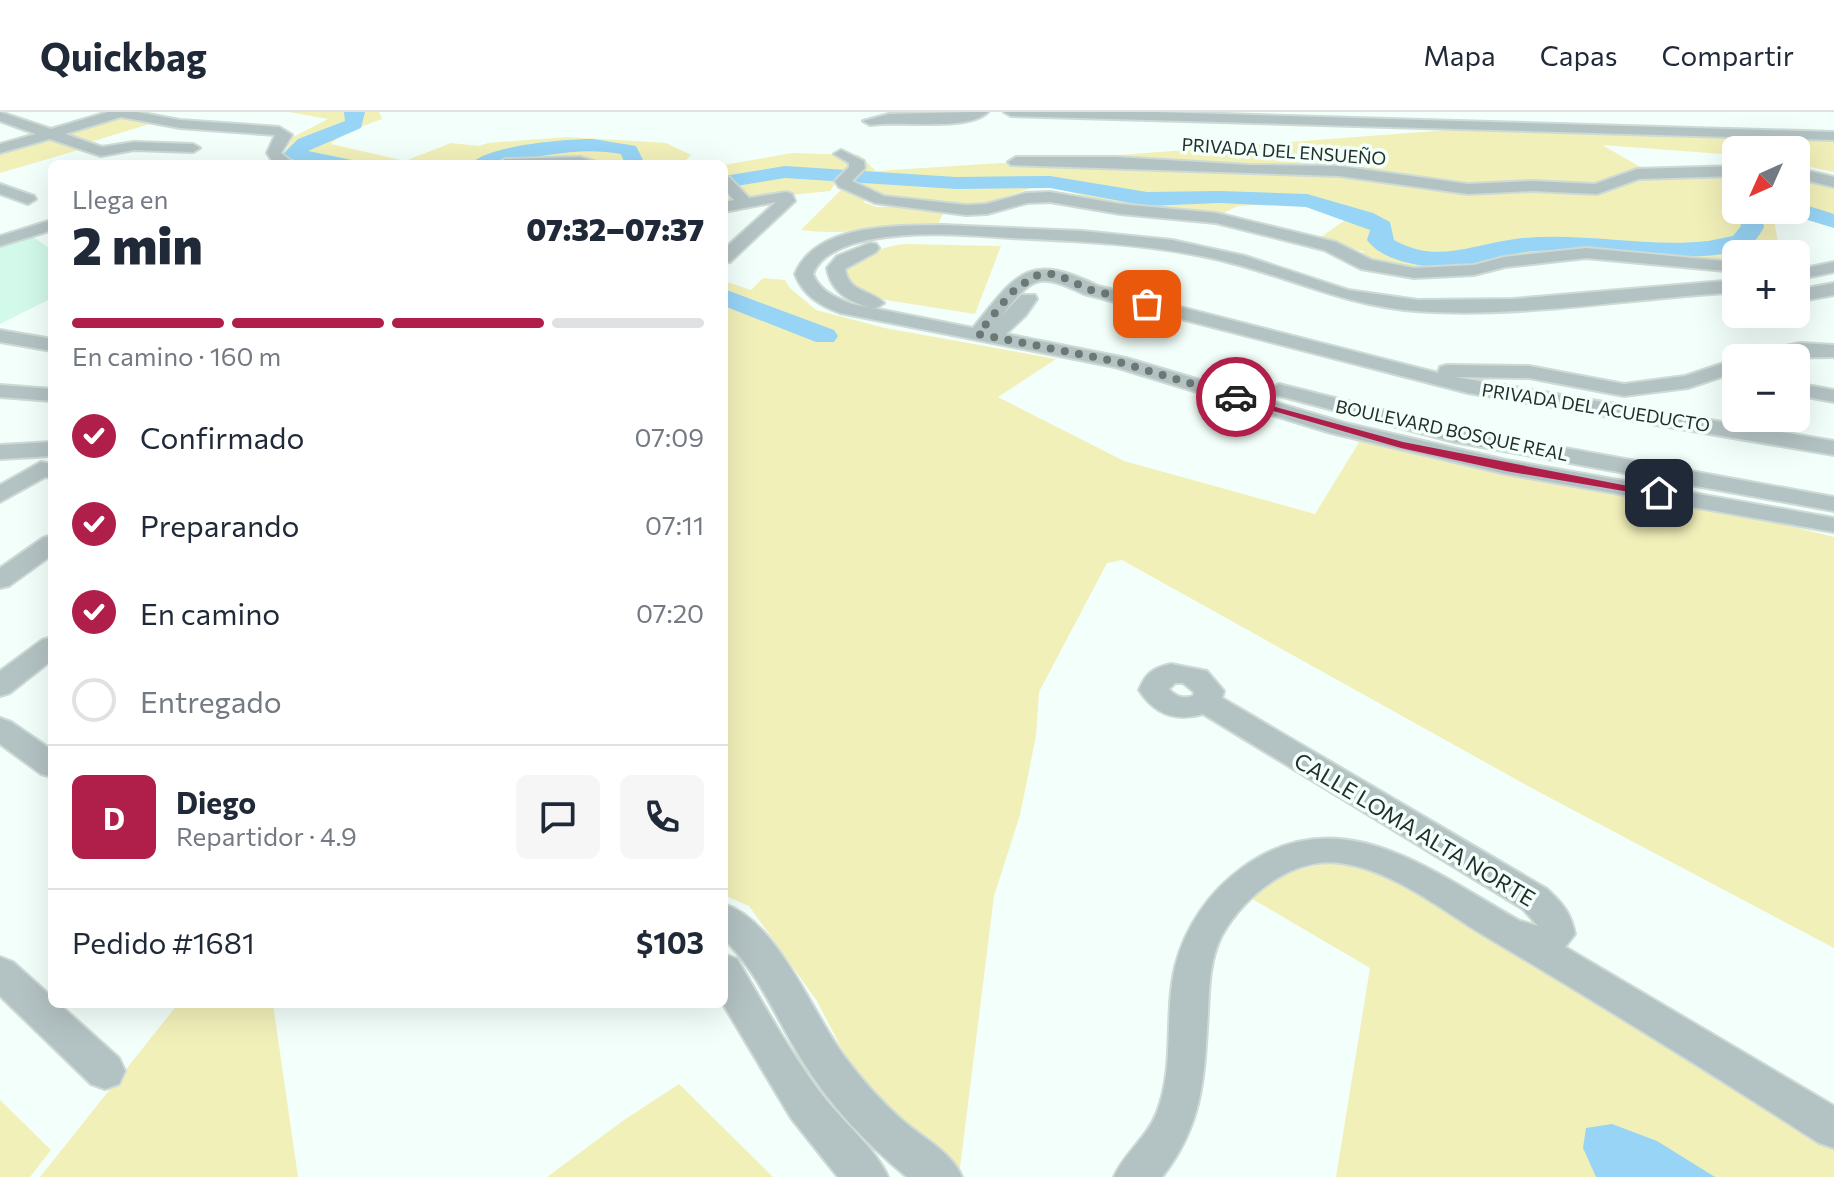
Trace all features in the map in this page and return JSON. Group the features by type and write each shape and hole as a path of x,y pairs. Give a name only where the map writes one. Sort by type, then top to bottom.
{"street":[{"path":"860,123 889,118 969,118 981,112"},
{"path":"1011,112 1532,119 1798,128 1834,136"},
{"path":"0,149 117,113 180,124 268,129 285,134 274,153 277,160"},
{"path":"0,116 96,158 134,146 190,155 223,127"},
{"path":"180,124 190,155"},
{"path":"841,154 857,161 857,168 845,178 881,200 966,210 987,209 1026,198 1050,197 1120,209 1216,218 1330,246 1367,265 1414,273 1474,270 1504,262 1573,253 1722,267"},
{"name":"PRIVADA DEL ENSUEÑO","path":"1016,162 1128,162 1249,170 1339,171 1468,189 1532,186 1597,189 1637,174 1722,171"},
{"path":"1810,172 1834,174"},
{"path":"1810,175 1834,182"},
{"path":"728,184 746,204"},
{"path":"0,189 28,199"},
{"path":"728,206 779,197 786,197 787,201 728,254"},
{"path":"0,241 48,226"},
{"name":"BOULEVARD BOSQUE REAL","path":"1722,287 1464,319 1382,316 1314,303 1187,261 1048,239 971,231 876,233 849,239 809,259 803,270 804,283 814,293 847,309 1133,347 1285,392 1440,432 1834,504"},
{"name":"BOULEVARD BOSQUE REAL","path":"1048,239 901,242 856,253 836,268 836,278 845,291 861,300 1119,362 1416,448 1834,525"},
{"path":"1667,262 1708,280 1713,290"},
{"path":"1701,266 1722,276"},
{"path":"1810,272 1834,267"},
{"path":"1810,293 1834,289"},
{"name":"PRIVADA DEL ACUEDUCTO","path":"991,329 1019,317 1020,296 1091,290 1407,371 1536,400 1681,420 1834,448"},
{"name":"BOULEVARD BOSQUE REAL","path":"1588,305 1722,300"},
{"path":"0,336 48,344"},
{"path":"1810,350 1834,351"},
{"name":"PRIVADA DEL ACUEDUCTO","path":"1407,371 1529,372 1624,390 1688,382 1722,374"},
{"path":"0,391 48,395"},
{"path":"1810,392 1834,396"},
{"path":"2,452 48,463"},
{"path":"0,495 48,463"},
{"path":"0,580 48,546"},
{"path":"0,686 48,649"},
{"name":"CALLE LOMA ALTA NORTE","path":"1206,702 1535,899 1554,917 1557,934 1541,942 1498,926"},
{"path":"0,729 48,763"},
{"name":"CALLE LOMA ALTA NORTE","path":"1135,1177 1155,1154 1178,1111 1188,1008 1196,963 1207,929 1232,896 1258,873 1296,855 1337,850 1382,861 1583,972 1834,1129"},
{"path":"728,921 746,936 765,959 805,1031 862,1110 911,1156 941,1177"},
{"path":"0,973 105,1071"},
{"path":"728,977 791,1085 838,1150 867,1177"}],"shaded area":[{"path":"289,112 379,112 382,119 344,133 331,144 401,160 294,160 284,155 293,137 328,119"},
{"path":"119,116 153,123 87,143 59,134"},
{"path":"1488,127 1799,136 1722,136 1722,154 1602,145 1651,173 1619,177 1598,187 1449,186 1472,190 1600,191 1625,185 1628,179 1641,176 1722,174 1722,224 1775,224 1778,240 1722,240 1722,261 1567,251 1460,268 1408,271 1382,266 1356,255 1365,252 1318,239 1348,218 1322,209 1278,204 1238,206 1218,216 1125,208 1057,188 1037,186 973,208 868,196 863,202 877,207 918,206 944,212 937,226 835,232 801,230 849,182 838,179 830,191 728,202 728,164 792,153 859,155 876,171 1000,163 1338,172 1432,184 1347,170 1254,168 1163,161 1053,160"},
{"path":"1810,136 1834,137 1834,172 1810,167"},
{"path":"46,137 82,149 0,173 0,151"},
{"path":"568,137 666,143 691,155 686,160 408,160 451,143 479,146"},
{"path":"1810,179 1834,183 1834,225 1810,219"},
{"path":"29,234 48,247 48,300 0,324 0,243"},
{"path":"904,244 1001,246 975,314 873,298 858,292 847,280 847,269 859,258"},
{"path":"763,278 785,280 816,310 885,328 1056,359 998,397 1124,461 1315,514 1361,439 1511,475 1778,523 1834,537 1834,948 1537,791 1122,560 1107,563 1039,692 1036,736 1020,815 994,896 960,1168 933,1160 864,1092 817,1001 749,906 728,897 728,282 751,290"},
{"path":"1331,862 1375,867 1623,1007 1834,1150 1834,1177 1336,1177 1370,968 1244,894 1281,874"},
{"path":"175,1008 274,1008 298,1177 40,1177"},
{"path":"679,1084 773,1177 547,1177 624,1120"},
{"path":"0,1100 51,1150 30,1177 0,1177"}],"water":[{"path":"1612,1124 1657,1141 1715,1177 1596,1177 1583,1148 1586,1128"}],"waterway":[{"path":"324,160 293,154 305,143 354,124 356,113 353,112"},
{"path":"494,160 535,149 574,145 629,150 633,160"},
{"path":"728,181 785,172 956,183 1050,182 1147,199 1220,197 1307,201 1365,218 1382,227 1379,240 1386,245 1406,254 1436,260 1536,244 1665,249 1714,247 1741,241 1752,224"},
{"path":"1810,213 1834,221"},
{"path":"728,299 825,336"}],"way so far":[{"path":"1147,304 1091,290 1055,274 1045,274 1034,276 1011,293 978,334 1119,362 1236,397"}],"route":[{"path":"1236,397 1401,444 1506,467 1659,493"}]}
